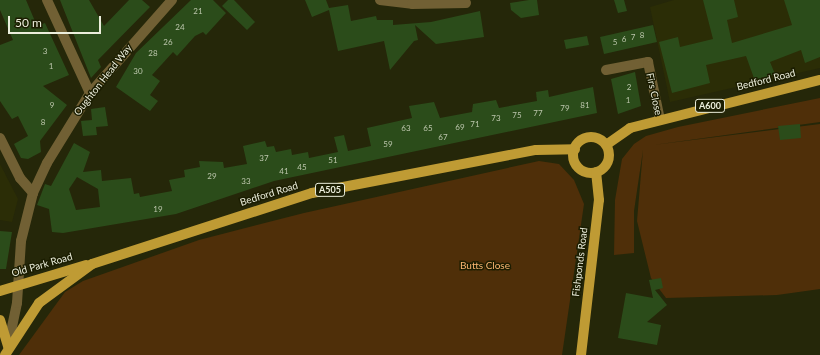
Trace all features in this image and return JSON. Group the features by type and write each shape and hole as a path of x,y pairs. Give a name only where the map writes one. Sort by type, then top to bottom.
{"main road":[{"name":"Bedford Road","path":"606,145 630,128 820,80"},
{"path":"590,137 606,145 608,161 596,172 585,172 577,165 574,149 581,141 590,137"},
{"name":"Bedford Road","path":"7,351 46,296 92,264 312,193 536,150 574,149"},
{"name":"Fishponds Road","path":"581,355 599,200 596,172"},
{"name":"Old Park Road","path":"0,291 17,284 92,264"},
{"path":"0,320 7,351"}],"street":[{"path":"47,0 90,94"},
{"name":"Oughton Head Way","path":"17,284 21,241 33,193 57,143 90,94 172,0"},
{"path":"380,0 412,4 466,3"},
{"name":"Firs Close","path":"606,70 648,62 660,120"},
{"path":"0,138 20,178 33,193"},
{"path":"7,351 17,303 17,284"}],"shaded area":[{"path":"674,0 820,0 820,68 670,102 650,7"},
{"path":"0,164 18,199 12,222 0,220"}],"green space":[{"path":"820,98 820,122 653,145 820,124 820,289 777,295 666,298 651,278 637,221 643,150 634,211 634,253 614,255 615,200 622,159 634,144 646,136 678,127"},
{"name":"Butts Close","path":"539,161 559,164 574,180 584,204 562,355 19,355 65,292 83,281 199,240 304,213"}],"building":[{"path":"0,0 26,0 37,26 45,23 69,75 43,86 67,105 40,141 41,152 28,159 21,158 14,144 28,136 18,116 12,119 0,101 0,45 13,40 0,10"},
{"path":"60,0 89,0 104,26 129,0 142,0 150,7 98,60 101,67 91,78"},
{"path":"191,0 213,0 226,13 206,35 203,32 195,36 177,56 173,52 152,75 160,81 150,95 158,101 150,111 116,87 136,53"},
{"path":"228,0 234,0 255,22 247,30 222,6"},
{"path":"305,0 326,0 329,8 348,5 351,21 376,16 377,20 393,20 393,25 431,22 480,11 484,37 436,44 415,25 418,40 414,41 390,70 384,41 338,51 329,10 312,17"},
{"path":"537,0 539,15 521,18 511,10 510,3"},
{"path":"614,0 624,0 627,11 618,13"},
{"path":"703,0 734,0 738,17 727,20 732,43 792,25 784,0 820,0 820,57 805,63 801,50 770,62 775,74 755,81 746,56 706,65 710,83 672,93 659,42 678,37 680,47 713,39"},
{"path":"653,25 657,42 604,54 600,37"},
{"path":"587,36 589,45 566,49 564,40"},
{"path":"635,72 641,106 618,114 611,79"},
{"path":"593,87 597,113 274,181 176,214 63,233 52,232 49,209 37,205 45,184 51,186 74,143 90,152 83,172 101,170 102,181 131,178 134,194 139,193 140,197 172,191 169,180 185,177 184,170 200,167 199,161 223,162 224,168 247,164 243,146 265,141 267,147 274,146 276,152 291,149 292,155 308,152 309,158 338,152 334,137 344,135 348,151 371,146 367,128 412,118 409,106 434,102 440,118 472,112 473,104 496,100 499,108 537,101 536,92 548,90 549,97","holes":["77,177 98,189 100,207 76,210 69,189"]},
{"path":"105,107 108,126 96,127 97,135 83,136 81,121 92,120 91,109"},
{"path":"800,124 801,138 780,140 778,126"},
{"path":"0,231 12,232 6,269 0,269"},
{"path":"661,278 663,288 655,290 667,305 647,322 661,325 657,345 618,338 626,293 653,298 649,280"}]}
